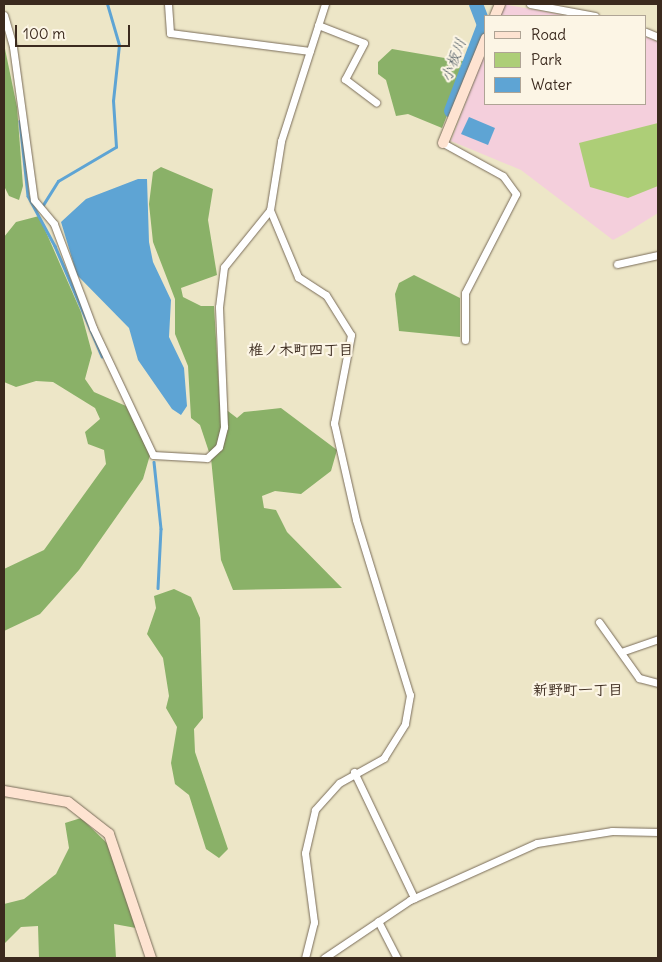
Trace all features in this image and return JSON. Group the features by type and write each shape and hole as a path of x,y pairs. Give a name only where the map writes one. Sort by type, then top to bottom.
{"street":[{"path":"168,4 170,33 310,51"},
{"path":"4,15 20,98 30,189 54,224 93,328 153,455 207,458 219,448 224,427 220,282 224,267 270,210 281,141 325,4"},
{"path":"530,4 590,15"},
{"path":"318,25 364,43 345,79 376,102"},
{"path":"465,340 465,293 516,194 503,176 443,143 484,43"},
{"path":"270,210 298,277 326,295 351,335 334,422 356,520 410,695 405,724 384,758 354,772 326,796 309,827 305,853 314,922 305,958"},
{"path":"617,264 658,255"},
{"path":"599,622 639,678 658,683"},
{"path":"621,652 658,639"},
{"path":"354,772 414,898"},
{"path":"4,791 68,802 109,834 151,958"},
{"path":"324,958 414,898 546,840 612,831 658,832"},
{"path":"378,921 397,958"}],"shaded area":[{"path":"503,4 563,15 499,15"},
{"path":"647,37 658,42 658,213 613,240 521,170 451,141 484,55 484,105 647,105"}],"green space":[{"path":"4,44 17,107 23,186 19,200 9,196 4,186"},
{"path":"392,49 468,62 442,128 408,114 396,116 386,80 378,74 378,62"},
{"path":"658,123 658,186 628,198 590,187 579,143"},
{"path":"161,167 213,189 208,220 217,275 181,288 183,297 201,306 214,306 220,405 237,418 244,412 281,408 337,450 331,471 301,494 275,491 262,496 264,508 276,510 287,532 342,588 233,590 221,560 211,458 200,425 191,418 188,366 175,334 175,299 153,242 149,204 153,172"},
{"path":"39,216 81,312 92,353 85,379 94,392 126,406 150,455 143,479 79,570 40,614 4,631 4,569 44,550 106,464 104,450 88,444 85,432 100,419 95,408 53,382 36,381 16,387 4,382 4,237 16,222"},
{"path":"414,275 460,298 460,337 399,331 395,294 399,283"},
{"path":"174,589 191,597 200,618 203,718 194,729 195,752 228,849 219,858 206,849 189,795 175,784 171,763 177,727 166,708 169,696 163,658 147,634 156,608 154,596"},
{"path":"81,818 111,847 136,928 114,924 116,958 39,958 38,926 21,927 4,944 4,904 24,899 56,874 69,848 65,823"}],"water":[{"path":"469,117 495,128 488,145 461,134"},
{"path":"138,179 147,179 149,242 153,262 171,300 169,337 184,368 187,406 181,415 172,409 138,360 129,328 77,275 61,222 86,199"}],"waterway":[{"path":"43,205 58,181 116,147 113,101 119,45 107,4"},
{"name":"小板川","path":"451,111 484,25 476,4"},
{"path":"20,121 28,196 55,246 102,356"},
{"path":"154,462 161,529 158,588"}],"district":[{"name":"椎ノ木町四丁目","path":"301,350"},
{"name":"新野町一丁目","path":"578,690"}]}
